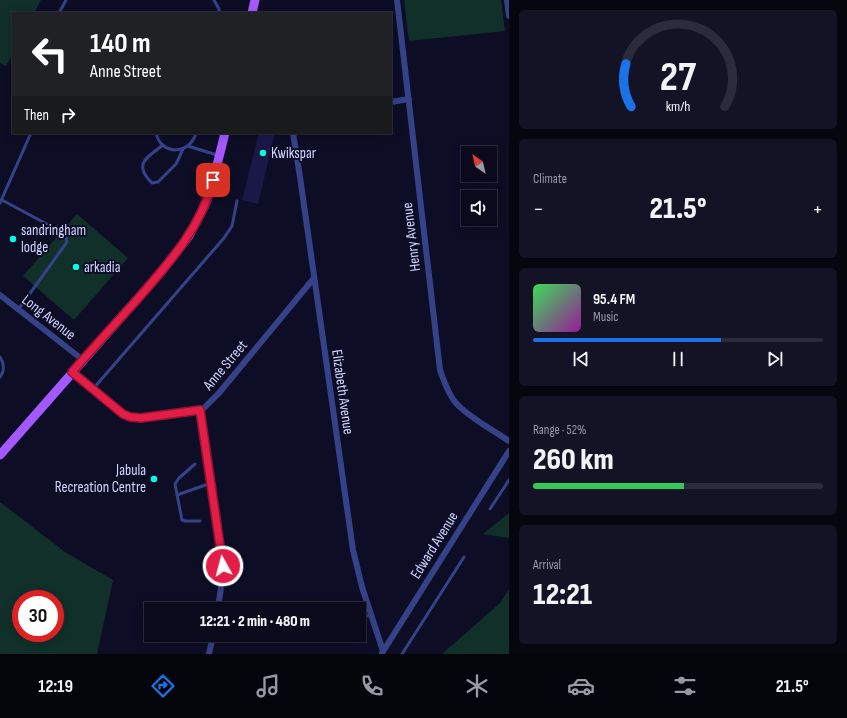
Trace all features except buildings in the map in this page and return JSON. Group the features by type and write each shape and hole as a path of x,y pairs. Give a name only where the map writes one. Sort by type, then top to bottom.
{"main road":[{"path":"252,12 255,0"},
{"path":"0,455 161,272 189,236 210,193 225,134"}],"street":[{"name":"Henry Avenue","path":"397,0 440,370 446,388 456,403 463,410 509,441"},
{"path":"507,0 509,16"},
{"path":"392,102 409,99"},
{"name":"Elizabeth Avenue","path":"293,134 353,550 382,652"},
{"name":"Anne Street","path":"72,372 123,414 134,418 200,410 213,400 314,278"},
{"name":"Long Avenue","path":"0,295 83,360"},
{"path":"200,410 224,573 219,602"},
{"name":"Edward Avenue","path":"382,652 509,451"},
{"path":"209,654 212,642"}],"lane":[{"path":"60,12 66,0"},
{"path":"214,0 219,12"},
{"path":"18,310 67,242 65,234 1,201 31,134"},
{"path":"156,134 163,146 172,150 183,149 188,146 195,138 196,134"},
{"path":"163,146 145,160 142,167 145,176 152,183 158,182 176,164 183,149"},
{"path":"188,146 219,155"},
{"path":"92,389 224,238 232,226 237,201"},
{"path":"0,357 4,367 0,377"},
{"path":"195,464 176,481 175,484 182,520 200,521"},
{"path":"490,509 509,480"},
{"path":"177,495 211,483"},
{"path":"402,654 464,557"},
{"path":"366,616 372,616"}],"green space":[{"path":"0,0 41,0 35,12 12,12 12,55 6,66 0,63"},
{"path":"404,0 501,0 505,31 409,41"},
{"name":"arkadia","path":"77,214 128,258 74,320 23,276"},
{"path":"0,502 65,552 113,580 97,654 0,654"},
{"path":"509,513 509,538 483,534"},
{"path":"509,589 509,654 442,654 500,603"}],"place":[{"name":"Kwikspar","path":"263,153"},
{"name":"sandringham lodge","path":"13,239"},
{"name":"arkadia","path":"76,267"},
{"name":"Jabula Recreation Centre","path":"154,479"}],"route":[{"path":"213,180 210,193 197,223 179,250 72,372 123,414 130,417 141,418 200,410 204,427 223,566"}]}
